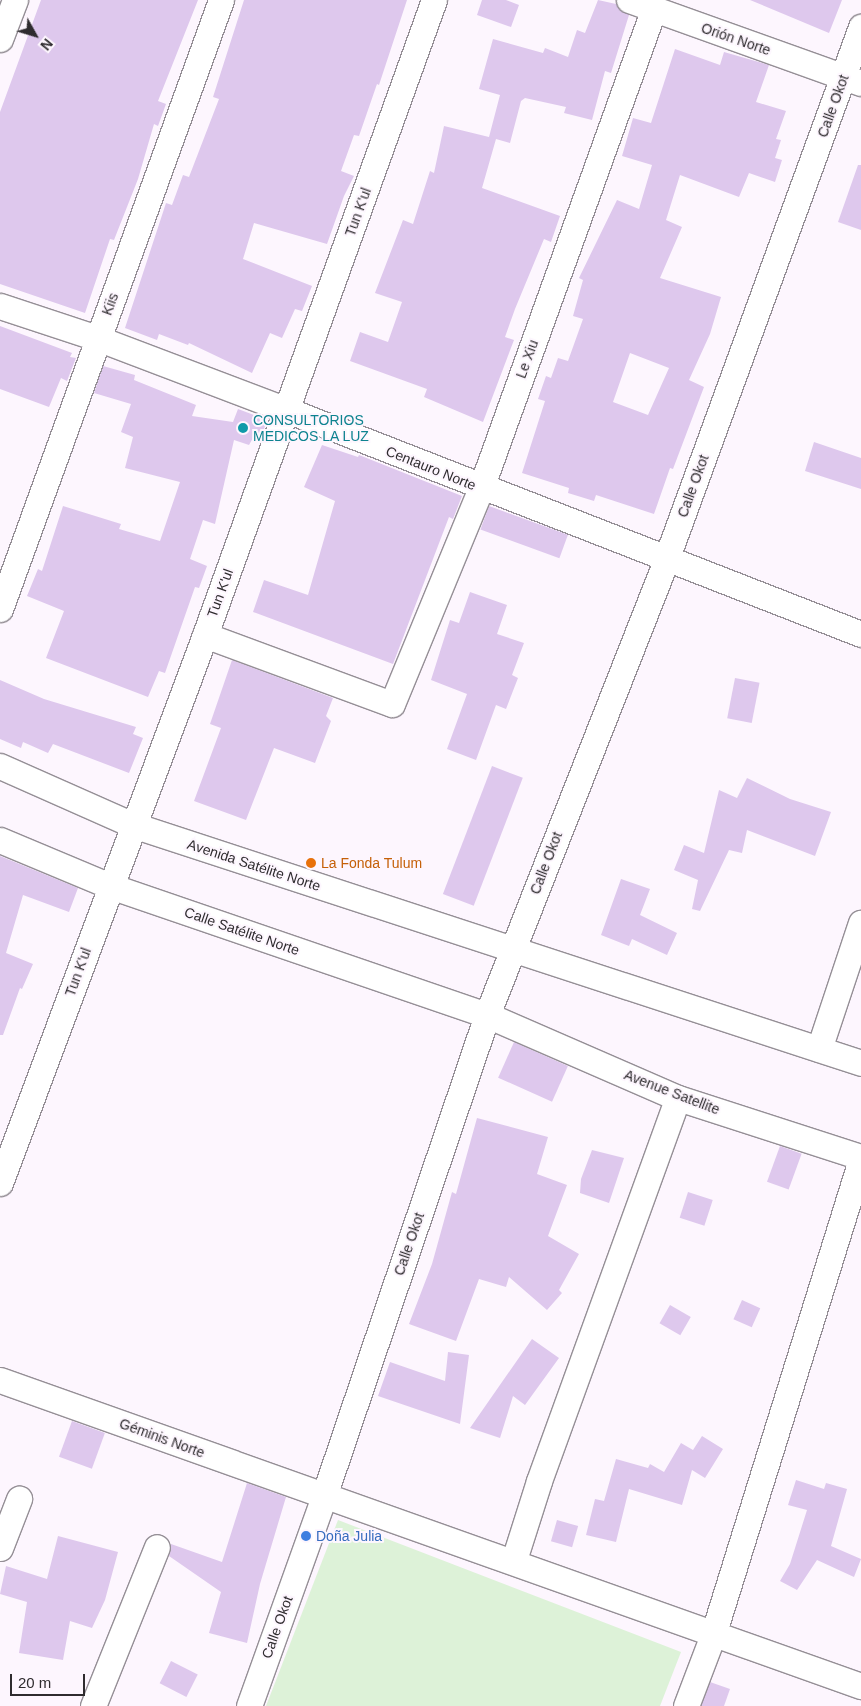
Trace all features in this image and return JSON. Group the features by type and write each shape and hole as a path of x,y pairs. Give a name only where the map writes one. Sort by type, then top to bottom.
{"street":[{"path":"0,39 14,0"},
{"name":"Kiis","path":"0,609 221,0"},
{"name":"Tun K'ul","path":"0,1183 205,636 434,0"},
{"name":"Orión Norte","path":"629,0 653,11 852,79"},
{"name":"Le Xiu","path":"205,636 392,704 480,488 653,11"},
{"name":"Calle Okot","path":"249,1706 324,1496 487,1015 852,79 861,27"},
{"name":"Centauro Norte","path":"0,306 98,338 287,410 480,488 861,634"},
{"name":"Avenida Satélite Norte","path":"0,766 133,825 861,1063"},
{"name":"Calle Satélite Norte","path":"0,840 110,886 487,1015"},
{"path":"819,1049 861,923"},
{"name":"Avenue Satellite","path":"487,1015 678,1098 861,1158"},
{"path":"514,1560 539,1481 678,1098"},
{"path":"686,1706 713,1635 861,1158"},
{"name":"Géminis Norte","path":"0,1380 324,1496 514,1560 560,1581 861,1686"},
{"path":"0,1548 19,1499"},
{"path":"93,1706 157,1547"}],"green space":[{"path":"338,1520 681,1652 660,1706 266,1706"}],"building":[{"path":"41,0 198,0 158,101 166,104 158,126 154,124 138,179 114,240 110,239 85,313 0,284 0,112"},
{"path":"244,0 407,0 379,85 377,84 359,136 354,135 341,171 354,176 344,196 327,244 254,223 243,259 312,286 302,311 295,309 282,338 270,333 252,373 189,343 188,345 159,334 157,340 125,328 166,203 172,205 183,175 189,177 219,99 213,97"},
{"path":"482,0 506,0 519,5 511,27 477,15"},
{"path":"598,0 616,4 629,15 611,73 605,71 592,120 564,113 566,107 525,98 521,101 510,143 496,139 482,188 560,216 551,242 544,239 515,309 505,337 514,340 483,422 424,397 427,389 350,361 360,332 388,342 402,302 375,293 403,220 413,224 430,171 434,173 444,126 489,137 500,95 479,89 493,39 543,53 545,48 568,57 577,30 585,33"},
{"path":"750,0 842,0 829,33"},
{"path":"675,49 720,65 724,52 769,65 756,102 786,111 776,139 781,140 775,158 782,160 775,182 749,173 739,197 680,175 666,220 682,227 660,278 721,297 710,334 689,380 704,387 673,469 670,468 654,514 596,495 594,501 568,493 569,488 522,473 545,401 538,399 546,376 551,378 558,358 568,361 583,319 573,316 583,280 579,278 617,200 639,209 652,165 622,156 633,118 651,123","holes":["630,353 669,368 648,415 613,402"]},
{"path":"858,165 861,165 861,230 838,222"},
{"path":"0,326 72,353 70,357 76,358 67,381 61,378 49,407 0,389"},
{"path":"103,366 135,375 134,380 196,405 192,416 233,422 238,409 267,420 260,441 253,438 249,445 234,440 215,524 203,520 190,559 207,566 199,588 195,587 165,673 159,671 148,697 46,658 64,611 27,596 38,569 42,571 63,506 121,524 119,529 160,541 180,482 125,468 133,437 121,432 131,404 94,393"},
{"path":"814,442 861,458 861,489 805,471"},
{"path":"322,445 358,457 359,455 462,496 453,519 449,517 393,664 253,612 264,580 308,595 335,501 304,487"},
{"path":"489,506 568,535 559,558 480,529"},
{"path":"470,592 507,605 497,634 524,643 512,675 518,678 506,709 496,705 476,760 447,749 467,694 431,680 450,620 459,623"},
{"path":"232,660 333,698 326,716 331,721 315,763 274,748 246,820 194,801 221,728 210,724"},
{"path":"735,678 760,683 752,723 727,718"},
{"path":"0,680 44,699 136,727 133,734 143,738 129,773 53,744 48,753 23,742 21,748 0,739"},
{"path":"492,766 523,778 474,906 443,894"},
{"path":"747,778 790,799 831,812 815,856 747,830 742,853 729,850 700,911 692,909 698,880 674,870 684,845 704,853 719,790 737,798"},
{"path":"0,856 78,888 69,912 23,895 6,953 33,964 22,989 20,988 3,1035 0,1035"},
{"path":"621,879 650,889 640,915 677,933 667,955 632,939 629,946 601,935"},
{"path":"514,1042 568,1066 552,1102 498,1078"},
{"path":"477,1118 548,1137 537,1174 567,1185 548,1236 579,1254 559,1290 562,1293 547,1310 509,1277 506,1287 479,1279 456,1341 409,1324 432,1264 452,1192 456,1194"},
{"path":"780,1146 802,1154 789,1190 767,1182"},
{"path":"592,1150 624,1158 609,1203 580,1193 581,1179"},
{"path":"688,1192 713,1200 704,1226 680,1218"},
{"path":"742,1300 760,1308 752,1327 733,1319"},
{"path":"670,1305 691,1317 680,1335 660,1323"},
{"path":"532,1339 559,1358 525,1405 513,1396 500,1438 470,1428"},
{"path":"448,1352 469,1355 460,1424 378,1396 390,1362 445,1381"},
{"path":"72,1421 105,1433 92,1469 59,1457"},
{"path":"702,1436 723,1449 705,1478 692,1470 682,1505 629,1489 616,1542 586,1535 595,1499 604,1501 616,1459 648,1468 650,1464 664,1472 681,1443 693,1450"},
{"path":"796,1480 824,1489 826,1483 847,1489 831,1546 861,1559 854,1577 817,1560 797,1590 780,1581 790,1564 807,1510 788,1505"},
{"path":"247,1483 286,1497 260,1584 247,1643 209,1633 221,1592 169,1556 171,1544 222,1562"},
{"path":"557,1520 578,1526 572,1547 551,1541"},
{"path":"58,1536 118,1552 105,1600 92,1628 70,1621 63,1660 19,1653 27,1602 0,1594 6,1566 47,1579"},
{"path":"171,1661 198,1675 186,1697 160,1683"},
{"path":"710,1682 730,1689 724,1706 701,1706"}],"place":[{"name":"CONSULTORIOS MEDICOS LA LUZ","path":"243,428"},
{"name":"La Fonda Tulum","path":"311,863"},
{"name":"Doña Julia","path":"306,1536"}]}
